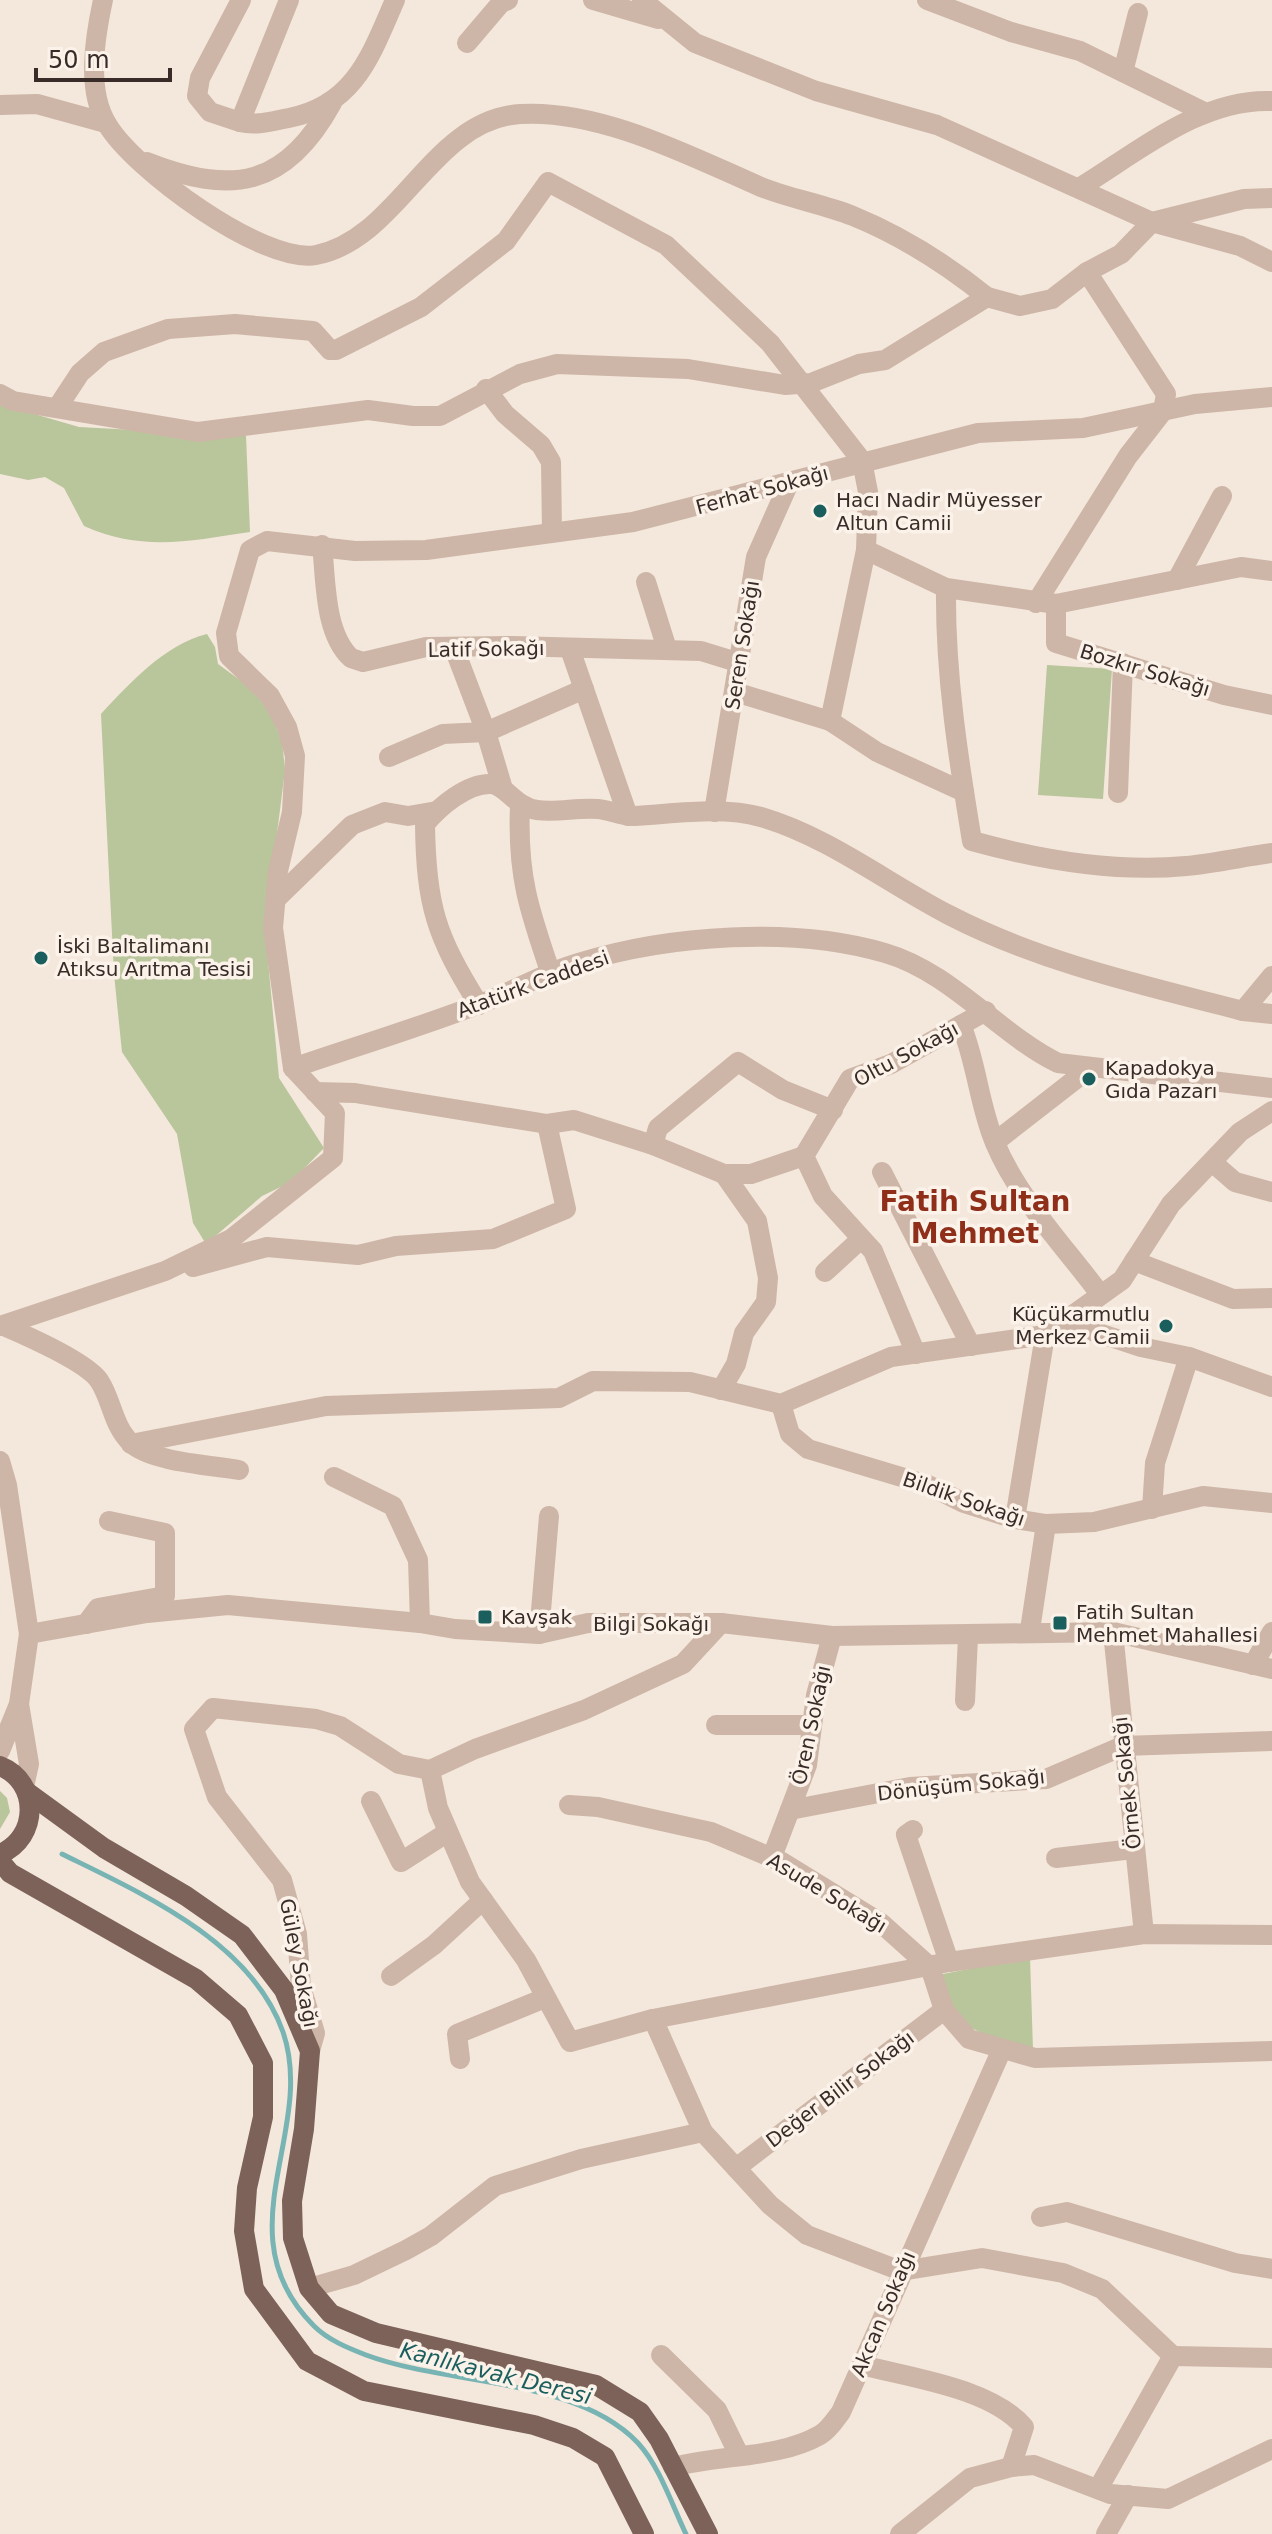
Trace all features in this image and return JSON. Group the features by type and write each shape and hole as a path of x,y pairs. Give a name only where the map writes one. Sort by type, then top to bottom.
{"main road":[{"path":"0,1766 26,1790 104,1848 186,1896 242,1935 284,1990 310,2051 304,2129 292,2201 297,2258 309,2288 331,2314 376,2333 596,2385 640,2412 708,2534"},
{"path":"0,1854 16,1845 28,1826 26,1790"},
{"path":"0,1861 10,1873 196,1979 238,2015 263,2063 263,2117 247,2188 244,2231 254,2289 307,2361 364,2391 534,2425 573,2438 605,2457 644,2534"}],"street":[{"path":"103,0 97,27 95,78 106,123 132,156 172,191 237,230 286,254 315,255 346,243 376,219 463,134 492,118 544,115 599,123 721,166 761,186 853,216 941,260 987,297 1020,306 1052,299 1087,272 1121,254 1152,222 1244,199 1272,198"},
{"path":"241,0 200,78 197,96 210,112 252,125 307,115 332,103"},
{"path":"240,122 289,0"},
{"path":"132,156 182,176 219,182 245,181 263,175 314,135 332,103 364,70 395,0"},
{"path":"467,43 501,3 508,0"},
{"path":"593,0 669,22"},
{"path":"642,0 695,43 816,91 937,125 1152,222 1240,246 1272,262"},
{"path":"927,0 971,8 1080,51 1204,112"},
{"path":"1123,72 1138,13"},
{"path":"1079,188 1204,112 1245,100 1272,101"},
{"path":"0,105 37,104 106,123"},
{"path":"57,408 80,373 104,352 168,329 235,324 313,331 330,350 336,350 421,307 506,241 548,182 666,245 770,343 862,461 868,492 866,550 830,721"},
{"path":"1046,604 1128,456 1163,411 1166,394 1087,272"},
{"path":"0,394 13,401 198,432 368,410 440,416 486,389 520,374 557,364 688,369 785,385 801,384 859,364 885,360 987,297"},
{"path":"486,389 505,414 541,445 551,462 552,532"},
{"name":"Ferhat Sokağı","path":"275,900 278,871 292,812 295,756 287,727 270,696 229,656 226,633 250,550 267,541 355,551 426,550 633,522 978,433 1083,428 1163,411 1272,397"},
{"name":"Seren Sokağı","path":"714,812 756,557 789,483"},
{"path":"1177,580 1222,496"},
{"name":"Latif Sokağı","path":"322,545 329,607 338,640 351,658 363,662 426,647 667,649 701,651 740,663"},
{"path":"866,550 946,588 1046,604 1241,567 1272,571"},
{"path":"646,582 667,649"},
{"path":"946,588 946,629 972,841 1033,858 1102,865 1184,866 1272,853"},
{"name":"Bozkır Sokağı","path":"1046,604 1056,643 1224,695 1272,705"},
{"path":"454,648 486,732 503,789"},
{"path":"570,649 628,816"},
{"path":"1118,793 1123,663"},
{"path":"389,757 443,734 486,732 584,689"},
{"path":"735,692 830,721 877,752 964,792"},
{"path":"479,1005 438,932 428,887 425,824 461,794 491,784 503,789 520,806 540,811 599,809 628,816 714,812 758,816 803,833 951,916 1067,966 1243,1011 1272,1014"},
{"path":"520,806 518,855 525,900 551,974"},
{"path":"2,1326 165,1271 231,1239 333,1158 335,1113 293,1068 273,928 275,900 352,825 385,812 408,816 437,811"},
{"name":"Atatürk Caddesi","path":"293,1068 479,1005 551,974 626,950 683,941 816,940 887,953 986,1011 1029,1049 1058,1063 1272,1088"},
{"path":"1243,1011 1272,976"},
{"name":"Oltu Sokağı","path":"804,1156 850,1079 891,1064 986,1011"},
{"path":"961,1025 971,1049 995,1142 1020,1186 1100,1294"},
{"path":"653,1145 658,1128 738,1062 783,1090 833,1110"},
{"path":"995,1142 1090,1068"},
{"path":"315,1092 396,1099 547,1124 574,1120 653,1145 724,1174 751,1174 804,1156 823,1196 873,1251 916,1354"},
{"path":"131,1444 326,1406 559,1398 593,1381 690,1382 781,1404 891,1357 1045,1335 1122,1280 1171,1204 1240,1132 1272,1111"},
{"path":"165,1271 203,1266 267,1247 358,1255 396,1246 493,1239 566,1209 547,1124"},
{"path":"1212,1162 1235,1182 1272,1192"},
{"path":"882,1172 971,1346"},
{"path":"721,1390 736,1364 744,1333 766,1302 768,1278 757,1221 724,1174"},
{"path":"825,1272 861,1239"},
{"path":"1134,1261 1233,1299 1272,1298"},
{"path":"1062,1321 1141,1347 1189,1357 1272,1387"},
{"path":"2,1326 48,1346 99,1380 110,1412 131,1444 158,1456 239,1470"},
{"path":"1015,1519 1045,1335"},
{"path":"1152,1509 1155,1463 1189,1357"},
{"name":"Bildik Sokağı","path":"781,1404 790,1434 797,1444 928,1485 964,1503 1015,1519 1046,1524 1094,1522 1203,1496 1272,1503"},
{"path":"0,1461 7,1485 29,1634 19,1704 0,1751"},
{"path":"334,1477 393,1506 418,1560 420,1623"},
{"path":"539,1634 549,1516"},
{"path":"86,1624 98,1608 165,1596 165,1533 109,1521"},
{"path":"1030,1630 1046,1524"},
{"name":"Bilgi Sokağı","path":"29,1634 147,1613 228,1605 455,1629 539,1634 588,1623 721,1623 832,1636 968,1637 1030,1630 1113,1632 1262,1667"},
{"path":"721,1623 683,1664 584,1710 475,1749 430,1770 438,1808 470,1882 526,1960 570,2042 653,2019 939,1964 1144,1934 1272,1935"},
{"name":"Örnek Sokağı","path":"1113,1632 1144,1934"},
{"path":"1262,1667 1272,1632"},
{"name":"Ören Sokağı","path":"772,1857 807,1765 816,1695 832,1636"},
{"path":"965,1701 968,1637"},
{"path":"19,1704 29,1764 26,1790"},
{"name":"Güley Sokağı","path":"310,2051 315,2033 301,1987 297,1934 282,1880 217,1797 194,1729 213,1708 316,1719 340,1726 399,1764 430,1770"},
{"path":"716,1725 812,1725"},
{"name":"Dönüşüm Sokağı","path":"790,1810 910,1787 1046,1779 1123,1746 1272,1741"},
{"path":"371,1801 401,1862 448,1832"},
{"name":"Asude Sokağı","path":"569,1805 598,1807 711,1832 772,1857 881,1923 939,1964"},
{"path":"913,1830 906,1835 939,1964 944,2010 969,2039 1035,2058 1272,2051"},
{"path":"1056,1858 1133,1849"},
{"path":"391,1976 434,1945 483,1900"},
{"path":"460,2059 457,2034 545,1998"},
{"name":"Değer Bilir Sokağı","path":"736,2168 944,2010"},
{"path":"653,2019 703,2132 770,2205 807,2235 901,2271 982,2258 1063,2273 1102,2289 1173,2356 1272,2358"},
{"name":"Akcan Sokağı","path":"673,2467 738,2453 794,2447 824,2434 841,2412 1002,2049"},
{"path":"309,2288 354,2275 406,2250 431,2236 495,2186 581,2159 703,2132"},
{"path":"1041,2217 1067,2212 1235,2263 1272,2269"},
{"path":"661,2355 717,2410 738,2453"},
{"path":"1098,2489 1173,2356"},
{"path":"862,2365 985,2398 1009,2410 1024,2427 1011,2467"},
{"path":"912,2530 970,2478 1011,2467 1034,2465 1098,2489 1168,2499 1272,2449"},
{"path":"1106,2534 1128,2495"}],"green space":[{"path":"0,404 79,427 246,436 250,532 186,541 146,542 84,526 64,488 45,477 28,480 0,474"},
{"path":"207,634 215,647 218,664 244,683 268,708 282,741 285,770 265,929 279,1078 324,1148 291,1182 262,1196 206,1244 193,1223 177,1134 122,1052 114,974 101,714 162,656 191,639"},
{"path":"1047,665 1112,669 1103,799 1038,795"},
{"path":"0,1791 7,1798 10,1812 0,1829"},
{"path":"1030,1957 1033,2050 985,2035 962,2020 945,1994 938,1975"}],"waterway":[{"name":"Kanlıkavak Deresi","path":"62,1854 158,1903 190,1924 220,1946 246,1971 268,2000 283,2032 290,2069 289,2107 272,2218 275,2255 287,2291 314,2326 332,2339 366,2355 435,2373 546,2394 581,2406 612,2422 646,2453 686,2534"}],"place":[{"name":"Hacı Nadir Müyesser Altun Camii","path":"820,511"},
{"name":"İski Baltalimanı Atıksu Arıtma Tesisi","path":"41,958"},
{"name":"Kapadokya Gıda Pazarı","path":"1089,1079"},
{"name":"Küçükarmutlu Merkez Camii","path":"1166,1326"},
{"name":"Kavşak","path":"485,1617"},
{"name":"Fatih Sultan Mehmet Mahallesi","path":"1060,1623"}],"district":[{"name":"Fatih Sultan Mehmet","path":"975,1217"}]}
